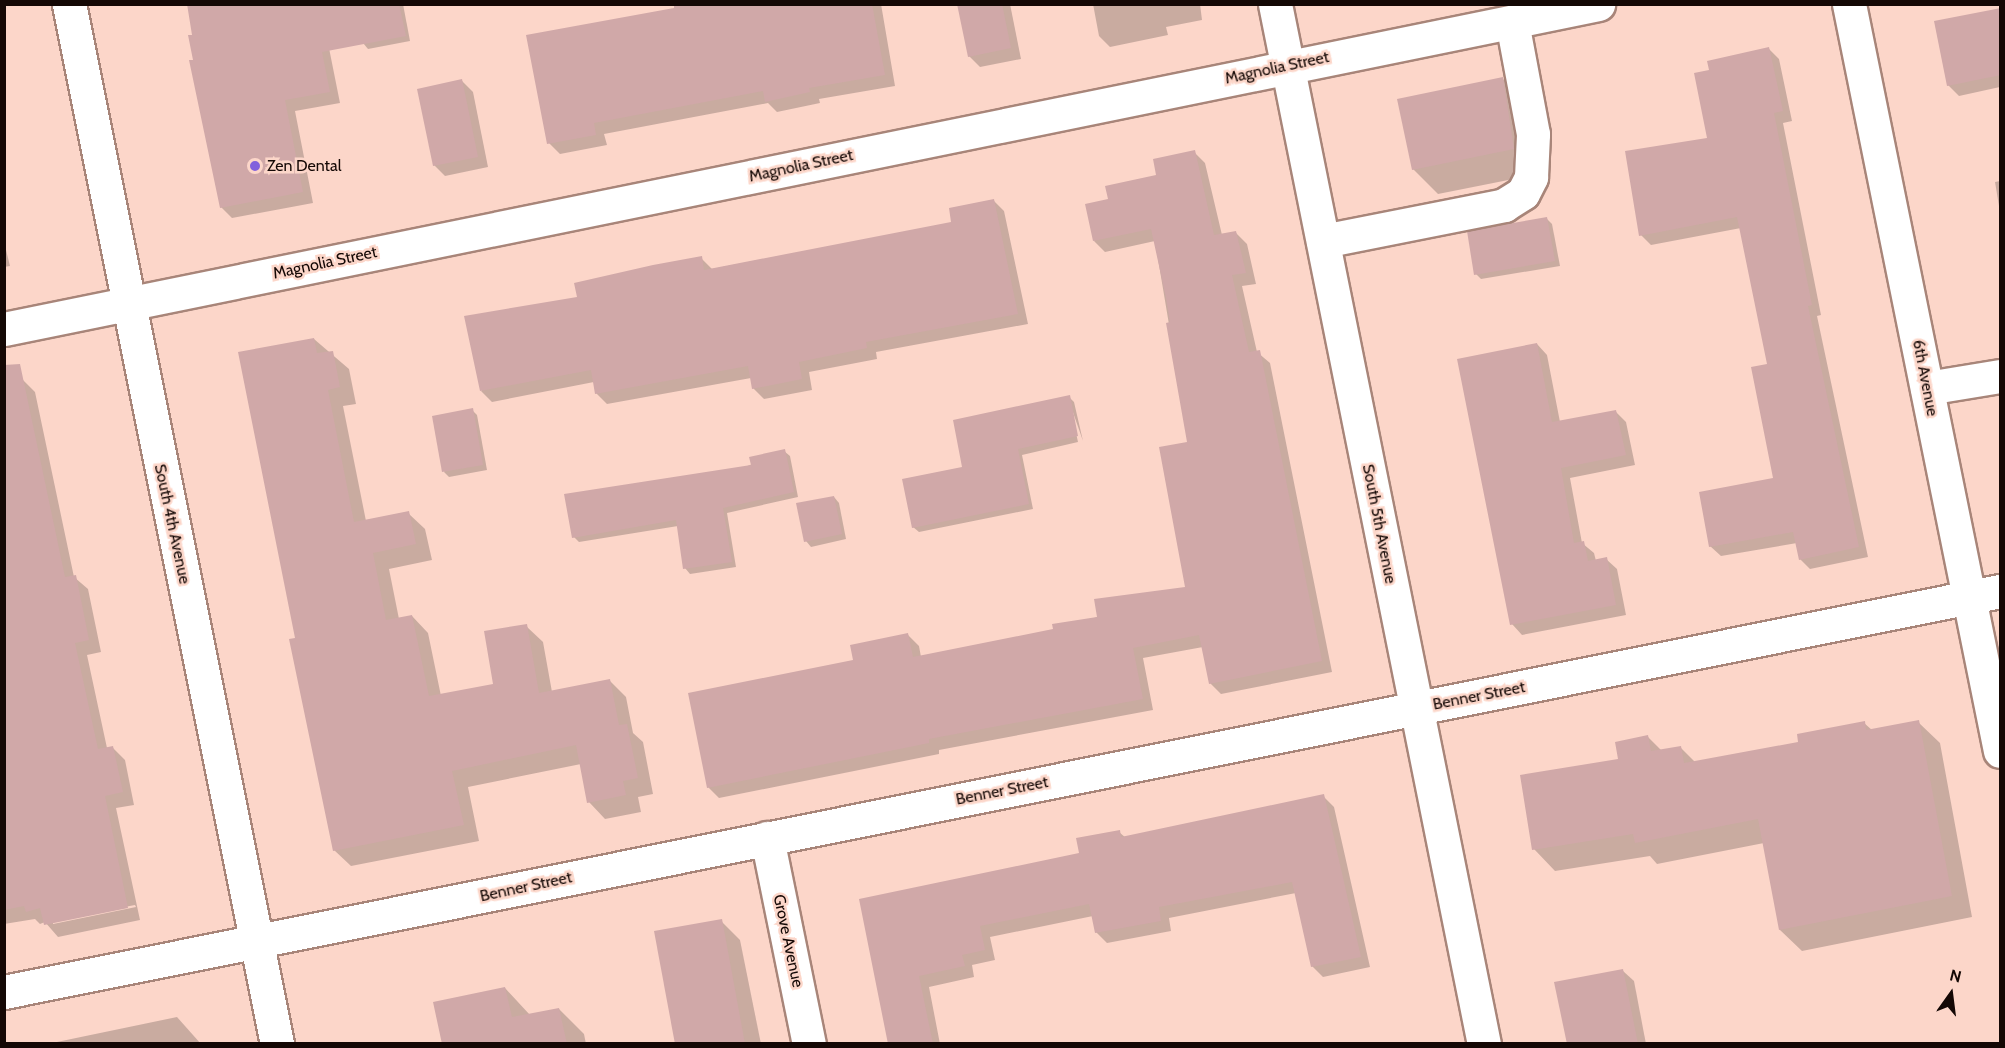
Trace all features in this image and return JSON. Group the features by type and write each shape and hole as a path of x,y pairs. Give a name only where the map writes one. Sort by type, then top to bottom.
{"street":[{"name":"South 4th Avenue","path":"69,4 127,304 278,1044"},
{"name":"South 5th Avenue","path":"1275,4 1484,1044"},
{"name":"Magnolia Street","path":"4,329 1598,4"},
{"name":"6th Avenue","path":"1849,4 1927,388 1985,594 2001,751"},
{"path":"1323,241 1504,205 1523,193 1531,177 1533,134 1512,22"},
{"path":"1927,388 2001,376"},
{"name":"Benner Street","path":"4,992 1985,594"},
{"name":"Grove Avenue","path":"767,838 809,1044"}],"building":[{"path":"187,4 399,4 406,36 322,52 330,92 285,100 303,192 220,208 189,60 193,60 188,35 192,35"},
{"path":"674,4 872,4 885,75 809,88 810,92 765,102 763,91 594,123 596,135 547,144 526,35 674,8"},
{"path":"957,4 1002,4 1011,48 968,57"},
{"path":"2001,8 2001,75 1947,86 1934,21"},
{"path":"1769,47 1783,111 1774,113 1812,305 1808,306 1859,547 1799,560 1793,532 1709,547 1699,492 1773,478 1751,367 1767,364 1737,217 1639,236 1625,151 1707,138 1694,73 1709,70 1707,61"},
{"path":"1503,77 1514,149 1412,170 1397,99"},
{"path":"462,79 478,157 433,166 417,89"},
{"path":"1195,150 1214,235 1236,231 1246,273 1232,275 1249,352 1260,350 1322,661 1209,684 1199,635 1133,648 1143,699 929,739 929,743 707,788 688,693 853,660 850,645 908,633 913,657 1053,629 1052,624 1097,617 1094,599 1185,587 1159,447 1187,442 1166,323 1170,322 1166,298 1151,229 1093,241 1085,204 1108,199 1105,186 1156,175 1153,159"},
{"path":"994,199 1018,314 866,342 867,348 799,362 802,379 752,389 748,366 595,394 591,370 480,391 464,316 577,297 574,283 653,265 702,256 704,270 951,222 949,208"},
{"path":"1547,217 1555,261 1474,275 1467,231"},
{"path":"314,338 317,353 333,351 340,387 328,390 354,522 409,511 416,544 373,553 386,620 412,615 429,696 493,684 484,631 527,624 539,693 610,679 619,725 627,724 638,778 623,781 626,795 587,803 576,745 452,771 464,825 333,851 289,639 295,638 238,352"},
{"path":"1537,343 1552,422 1616,410 1626,455 1561,468 1574,543 1584,541 1588,561 1607,557 1616,605 1510,625 1457,359"},
{"path":"20,364 65,577 76,575 89,640 75,643 98,749 113,746 123,792 105,796 128,908 44,925 40,908 26,912 24,906 4,910 4,365"},
{"path":"1070,395 1078,436 1018,449 1029,504 912,528 902,479 962,467 953,420"},
{"path":"473,408 483,465 442,472 432,416"},
{"path":"785,449 794,492 723,508 732,562 683,569 676,520 572,538 564,494 751,465 749,457"},
{"path":"834,496 842,534 804,542 796,503"},
{"path":"1919,720 1952,896 1779,930 1758,819 1635,843 1633,834 1532,850 1520,775 1618,759 1615,742 1648,735 1651,751 1681,746 1684,763 1798,742 1797,734 1865,721 1866,730"},
{"path":"1324,794 1361,957 1311,967 1292,882 1159,907 1161,921 1095,933 1089,904 980,926 985,950 962,955 965,966 919,976 933,1044 888,1044 859,899 1079,853 1076,838 1120,830 1121,837"},
{"path":"722,919 745,1044 675,1044 654,931"},
{"path":"1623,969 1638,1044 1567,1044 1554,982"},
{"path":"505,987 512,1017 559,1008 567,1044 442,1044 433,1002"}],"place":[{"name":"Zen Dental","path":"255,166"}]}
